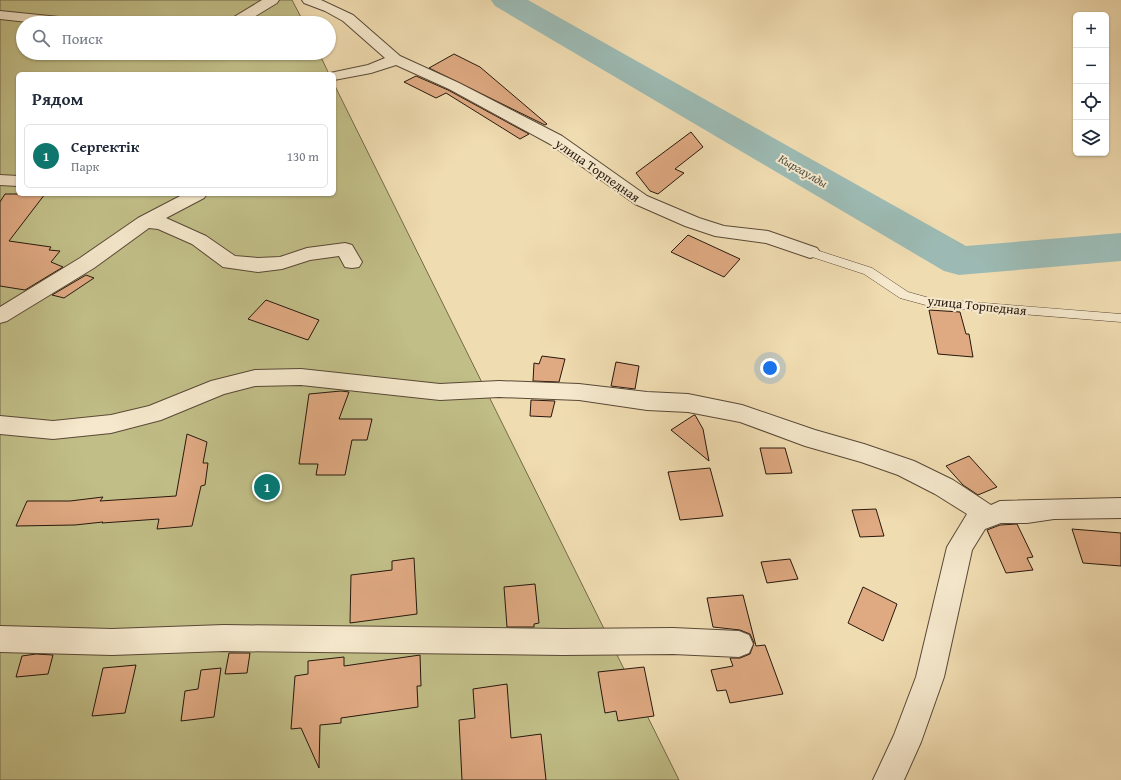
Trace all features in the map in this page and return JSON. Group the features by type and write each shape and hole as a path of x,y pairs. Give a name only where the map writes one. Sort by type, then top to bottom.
{"street":[{"path":"246,16 272,0"},
{"name":"улица Торпедная","path":"309,0 330,8 348,18 396,58 454,86 556,140 641,200 692,222 722,232 768,237 810,252"},
{"path":"0,15 16,17"},
{"path":"336,76 388,64 396,58"},
{"path":"0,180 16,181"},
{"path":"0,316 87,263 145,222 194,196"},
{"path":"145,222 161,224 199,240 230,262 258,265 282,263 307,254 345,249 352,262"},
{"path":"0,425 53,430 111,424 153,414 219,387 255,378 301,377 440,392 498,389 578,392 647,401 688,403 742,414 813,439 864,453 906,468 944,487 972,504 987,516"},
{"path":"888,780 906,742 930,677 960,547 976,521 1000,512 1026,512 1054,509 1121,508"},
{"path":"0,639 112,642 238,638 563,642 673,641 739,644"}],"lane":[{"name":"улица Торпедная","path":"810,252 868,271 904,295 933,302 1121,318"}],"shaded area":[{"path":"0,0 292,0 300,16 16,16 16,60 322,60 328,72 16,72 16,196 336,196 336,88 679,780 0,780"}],"building":[{"path":"454,54 480,67 547,124 545,125 429,68"},
{"path":"416,76 448,90 529,134 520,139 446,93 436,98 404,82"},
{"path":"691,132 703,147 675,169 684,173 658,194 650,191 636,173"},
{"path":"5,194 16,194 16,196 43,196 9,241 51,247 49,250 60,251 51,262 63,267 25,290 0,286 0,202"},
{"path":"688,235 740,259 724,277 671,252"},
{"path":"86,275 94,278 64,298 52,295"},
{"path":"266,300 319,320 308,340 248,319"},
{"path":"929,310 960,312 966,334 969,334 973,357 938,354"},
{"path":"542,356 565,359 559,382 533,381 534,363 539,364"},
{"path":"616,362 639,366 635,389 611,386"},
{"path":"341,391 349,392 339,419 372,419 367,440 352,440 345,475 316,475 318,464 299,464 309,394"},
{"path":"531,400 555,401 551,417 530,416"},
{"path":"694,415 703,429 709,461 671,430"},
{"path":"187,434 207,442 203,463 208,463 205,485 201,486 192,526 157,529 159,519 75,525 16,526 27,501 70,501 103,497 100,501 176,496"},
{"path":"760,448 785,448 792,473 766,474"},
{"path":"969,456 997,487 978,495 963,485 946,466"},
{"path":"710,468 723,516 680,520 668,472"},
{"path":"876,509 884,536 860,537 852,510"},
{"path":"1017,524 1033,557 1027,558 1033,570 1006,573 987,530 1000,525"},
{"path":"1072,529 1121,533 1121,566 1083,563"},
{"path":"414,558 417,614 350,623 351,575 392,570 392,561"},
{"path":"790,559 798,579 767,583 761,562"},
{"path":"535,584 539,623 534,624 534,627 507,627 504,587"},
{"path":"863,587 897,604 883,641 848,623"},
{"path":"743,595 756,646 765,645 783,694 730,703 726,690 717,691 711,670 733,666 730,658 740,658 750,654 754,643 750,634 740,630 713,627 707,598"},
{"path":"229,653 250,653 247,673 225,674"},
{"path":"36,654 53,655 48,674 16,677 22,656"},
{"path":"420,655 421,686 417,686 418,707 341,718 341,723 320,725 319,768 301,728 291,729 295,676 308,674 308,661 344,657 344,666"},
{"path":"136,665 125,713 92,716 103,668"},
{"path":"644,667 654,716 618,721 616,711 605,713 598,672"},
{"path":"221,668 214,717 181,721 185,691 198,689 201,670"},
{"path":"507,684 511,738 541,734 546,780 462,780 459,720 475,718 473,689"}],"waterway":[{"name":"Кыргаулды","path":"506,0 959,261 1121,247"}],"place":[{"name":"Сергектік","path":"267,487"}]}
